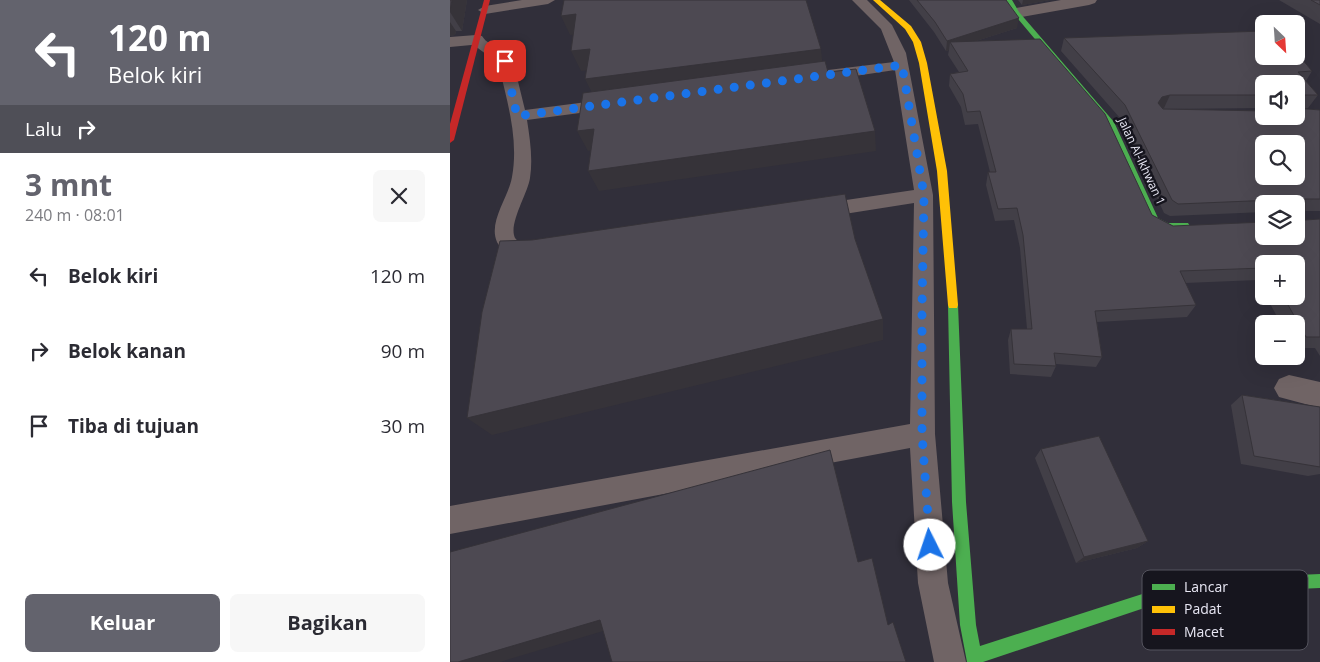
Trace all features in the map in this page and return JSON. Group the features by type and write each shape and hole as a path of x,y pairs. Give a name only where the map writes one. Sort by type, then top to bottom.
{"street":[{"path":"876,0 901,20 917,42 939,143 948,207 954,414 966,660 1142,602"},
{"path":"1013,7 1088,0"},
{"path":"450,140 486,5"},
{"name":"Jalan Al-Ikhwan 1","path":"1013,7 1111,124 1154,220 1166,227 1195,226"},
{"path":"450,42 476,40"},
{"path":"1288,388 1320,395"}],"lane":[{"path":"486,5 548,0"},
{"path":"859,0 886,24 896,40 924,195 922,434 933,583 966,660"},
{"path":"476,40 505,61 523,152 521,179 505,226 505,237 510,245 518,251 549,253"},
{"path":"813,76 902,65"},
{"path":"517,116 626,102"},
{"path":"796,215 924,195"},
{"path":"450,520 922,434"}],"building":[{"path":"564,0 806,0 821,49 585,79 590,49 571,51 576,14 561,16"},
{"path":"917,0 1006,0 1019,18 947,41 935,22"},
{"path":"1311,0 1320,0 1320,5"},
{"path":"1255,31 1255,65 1305,65 1305,63 1312,71 1298,72 1301,75 1255,75 1255,95 1170,95 1162,97 1158,103 1163,109 1255,111 1255,125 1305,125 1305,109 1320,110 1320,199 1305,199 1305,195 1255,195 1255,201 1178,204 1172,200 1125,105 1064,38"},
{"path":"1040,39 1105,114 1152,215 1173,226 1255,222 1255,245 1305,245 1305,220 1320,219 1320,337 1306,337 1305,315 1294,315 1288,305 1305,305 1305,255 1255,255 1255,268 1180,271 1196,305 1095,311 1102,357 1054,353 1056,366 1014,364 1011,329 1032,329 1023,235 1017,208 998,209 988,172 996,172 980,111 967,112 963,94 950,74 968,71 950,42"},
{"path":"825,61 828,72 856,69 875,131 588,171 594,129 577,131 583,93"},
{"path":"1305,80 1318,95 1305,95"},
{"path":"845,194 855,239 883,319 467,418 482,312 500,241 532,240"},
{"path":"1242,395 1320,407 1320,467 1254,456"},
{"path":"1099,436 1148,541 1084,557 1041,449"},
{"path":"830,450 858,562 872,558 888,625 893,622 906,662 612,662 600,620 458,662 450,662 450,552"}],"traffic: fast":[{"path":"1009,0 1016,13 1111,124 1154,220 1166,227 1185,226"},
{"path":"953,305 959,502 968,625 975,662"},
{"path":"1308,582 1320,581"},
{"path":"973,656 1142,601"}],"traffic: slow":[{"path":"876,0 908,28 917,42 923,63 942,171 953,305"}],"traffic: jam":[{"path":"450,140 487,0"}],"route":[{"path":"505,61 512,86 517,116 902,65 924,195 922,434 930,545"}]}
